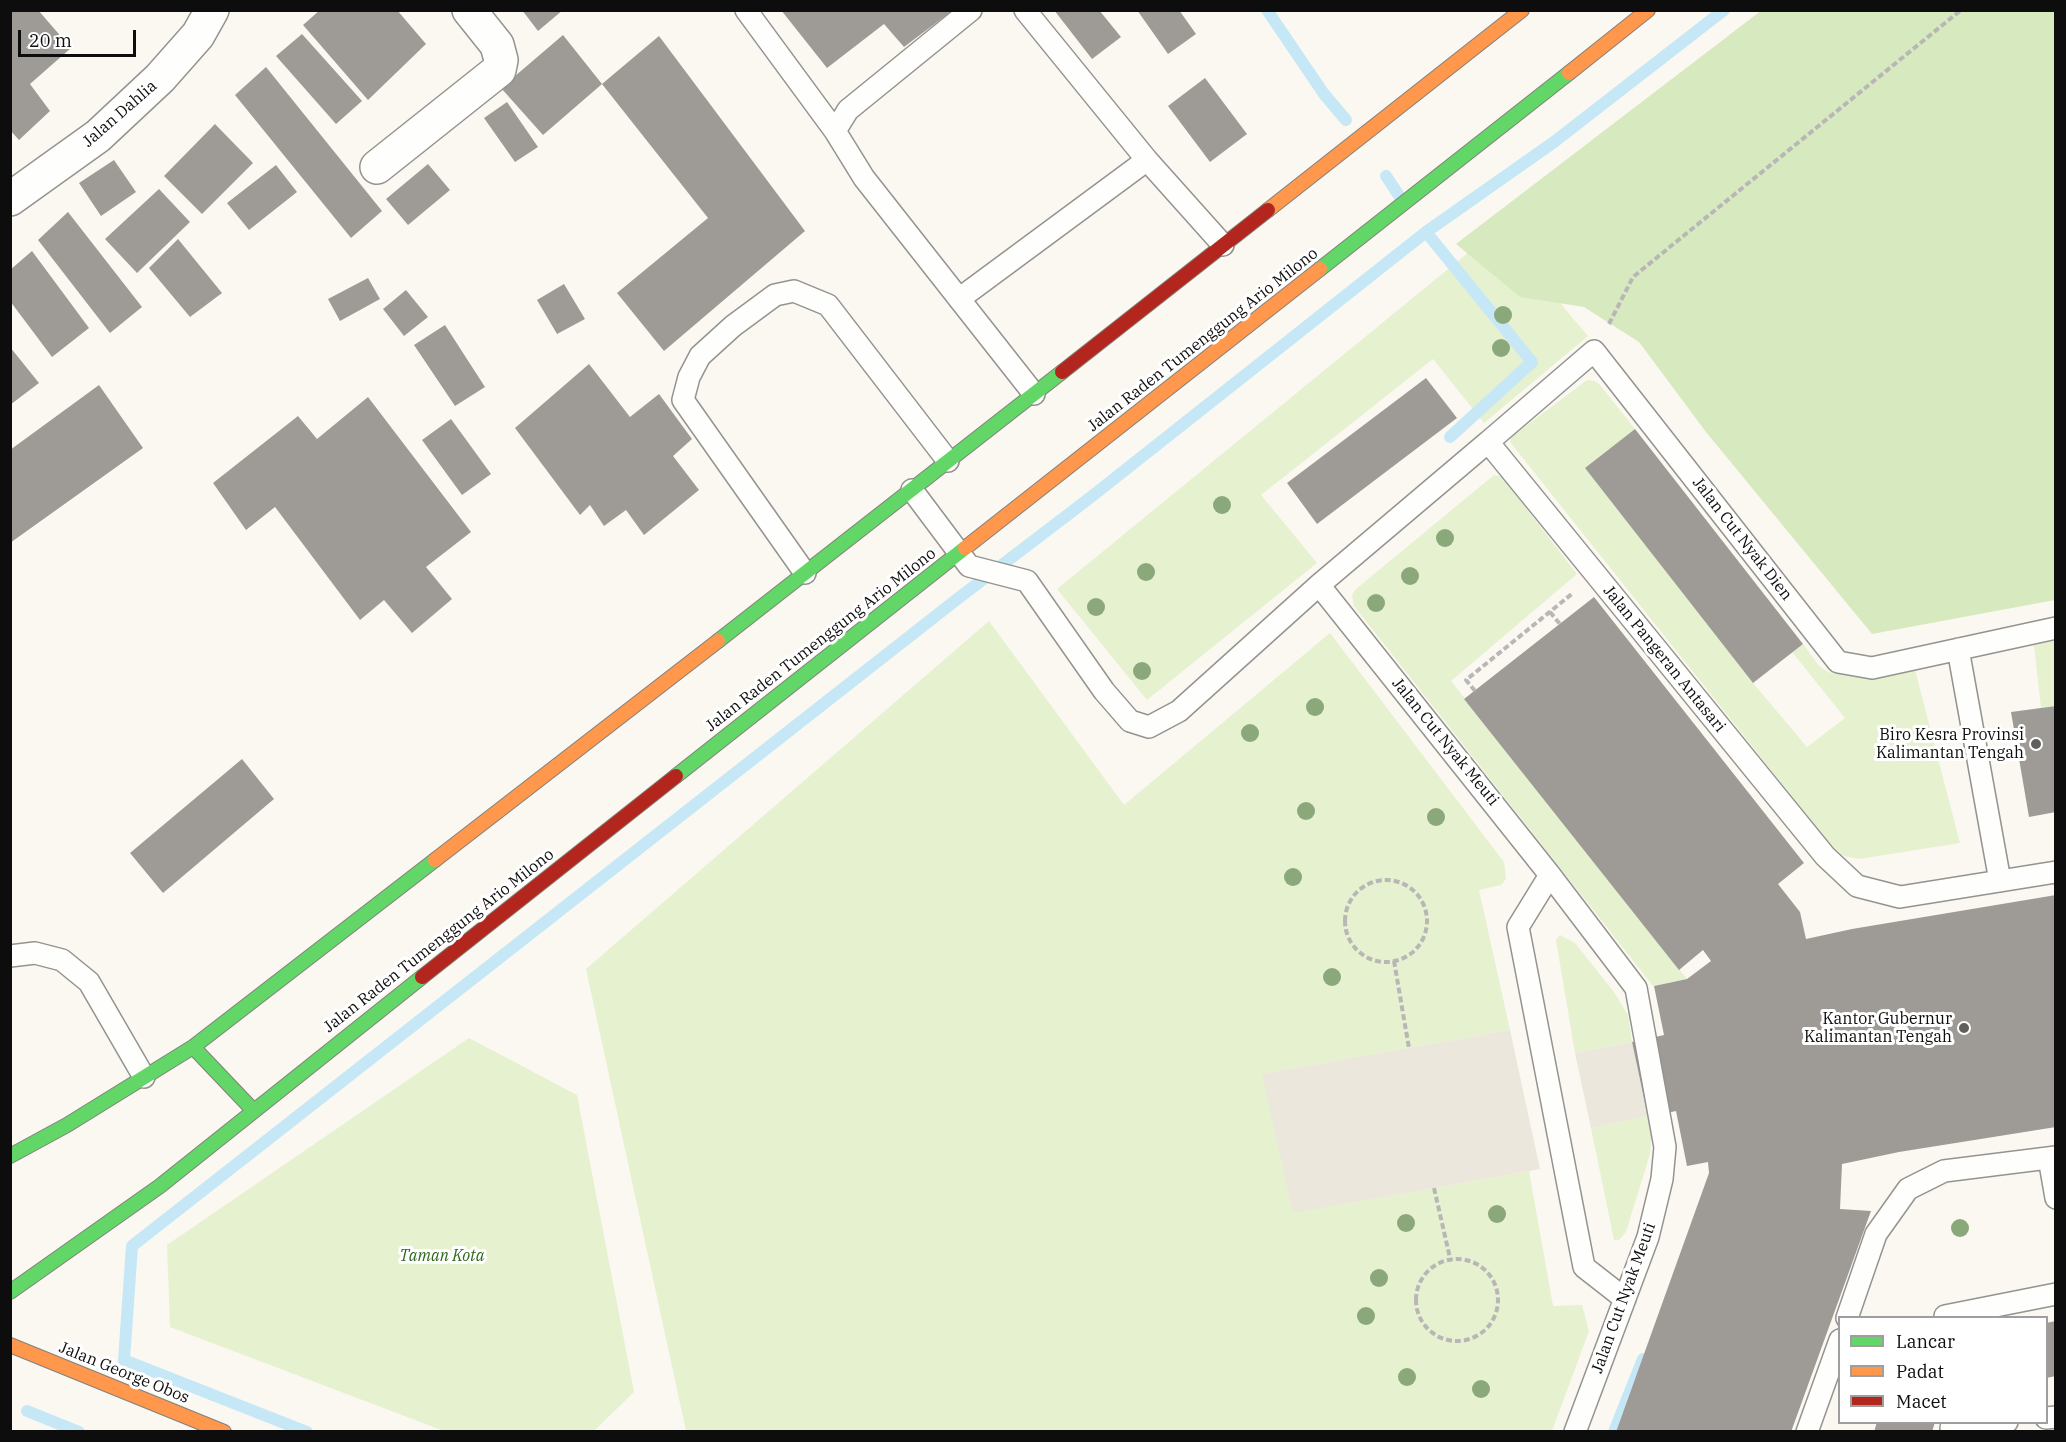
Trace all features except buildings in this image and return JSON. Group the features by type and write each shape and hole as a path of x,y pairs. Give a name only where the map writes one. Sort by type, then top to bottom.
{"main road":[{"path":"10,1156 67,1125 194,1047 912,490 1522,10"},
{"name":"Jalan Raden Tumenggung Ario Milono","path":"10,1292 160,1186 253,1110 964,559 1648,10"},
{"path":"194,1047 253,1110"},
{"name":"Jalan George Obos","path":"10,1345 225,1431"}],"street":[{"name":"Jalan Dahlia","path":"10,199 98,136 152,86 198,35 212,10"},
{"path":"377,167 499,70 501,60 497,45 469,10"}],"lane":[{"path":"746,10 835,131 864,178 1034,394"},
{"path":"835,131 848,110 971,10"},
{"path":"1025,10 1147,160 1223,246"},
{"path":"959,298 1147,160"},
{"path":"805,573 683,400 689,376 700,356 733,326 775,295 794,291 828,305 948,461"},
{"path":"912,490 964,559 1027,581 1104,691 1130,721 1149,727 1179,711 1319,585 1594,351"},
{"name":"Jalan Cut Nyak Dien","path":"1594,351 1838,662 1872,668 2055,628"},
{"name":"Jalan Pangeran Antasari","path":"1488,442 1825,856 1857,886 1900,897 2055,872"},
{"name":"Jalan Cut Nyak Meuti","path":"1319,585 1550,875 1636,988 1665,1147 1662,1179 1648,1237 1575,1431"},
{"path":"1958,649 2000,881"},
{"path":"1550,875 1518,927 1584,1267 1625,1299"},
{"path":"10,956 35,953 62,960 89,982 144,1077"},
{"path":"1847,1316 1876,1234 1908,1189 1944,1171 2052,1158 2055,1198"},
{"path":"1950,1316 2055,1294"},
{"path":"1807,1431 1838,1343"},
{"path":"1952,1427 1985,1424"}],"path":[{"path":"1594,351 1633,277 1961,10"},
{"path":"1475,691 1466,680 1596,575"},
{"path":"1550,612 1560,624"},
{"path":"1380,880 1402,882 1420,897 1428,918 1424,940 1408,957 1394,961 1389,963 1369,959 1353,947 1345,928 1347,908 1359,890 1380,880"},
{"path":"1394,961 1409,1048"},
{"path":"1434,1188 1450,1258"},
{"path":"1450,1258 1473,1261 1491,1275 1498,1297 1494,1319 1479,1336 1460,1342 1440,1338 1424,1325 1416,1307 1417,1287 1430,1268 1450,1258"}],"green space":[{"path":"1762,10 2055,11 2055,600 1872,634 1706,432 1639,342 1584,307 1520,297 1456,244"},
{"path":"1497,229 1588,336 1484,423 1433,359 1261,495 1317,563 1147,700 1057,589"},
{"path":"1587,380 1595,381 1600,385 1635,429 1586,468 1753,683 1807,747 1845,718 1792,652 1803,644 1819,666 1828,672 1837,674 1914,666 1960,843 1859,859 1844,856 1830,844 1510,442 1511,437"},
{"path":"1494,475 1502,477 1577,574 1451,681 1687,979 1653,986 1354,606 1352,595 1356,589"},
{"path":"989,621 1124,805 1330,633 1504,862 1506,879 1501,885 1479,890 1510,1030 1286,1070 1319,1208 1529,1171 1553,1306 1582,1305 1589,1331 1552,1431 686,1431 586,969"},
{"path":"2055,641 2055,706 2041,708 2034,645"},
{"path":"1560,935 1575,943 1614,992 1628,1015 1632,1042 1575,1053 1556,940"},
{"name":"Taman Kota","path":"469,1038 577,1095 634,1392 594,1431 444,1431 170,1327 167,1245"},
{"path":"1648,1116 1652,1132 1650,1154 1626,1232 1619,1240 1614,1240 1591,1128"}],"shaded area":[{"path":"1510,1030 1540,1169 1293,1213 1262,1074"},
{"path":"1632,1042 1648,1116 1591,1128 1575,1053"}],"waterway":[{"path":"1267,10 1324,94 1346,120"},
{"path":"307,1432 124,1360 132,1246 956,600 1091,497 1426,232 1554,142 1724,10"},
{"path":"1386,176 1402,200"},
{"path":"1426,232 1532,362 1450,437"},
{"path":"1614,1432 1643,1359"},
{"path":"27,1411 79,1432"}],"traffic: fast":[{"path":"1320,269 1569,73"},
{"path":"718,641 1062,372"},
{"path":"676,776 965,548"},
{"path":"10,1156 67,1125 193,1047 435,860"},
{"path":"10,1292 160,1186 422,977"},
{"path":"193,1047 253,1110"}],"traffic: slow":[{"path":"1268,210 1522,10"},
{"path":"1569,73 1648,10"},
{"path":"965,548 1320,269"},
{"path":"435,860 718,641"},
{"path":"10,1345 224,1432"}],"traffic: jam":[{"path":"1062,372 1268,210"},
{"path":"422,977 676,776"}],"place":[{"name":"Biro Kesra Provinsi Kalimantan Tengah","path":"2036,744"},
{"name":"Kantor Gubernur Kalimantan Tengah","path":"1964,1028"}]}
